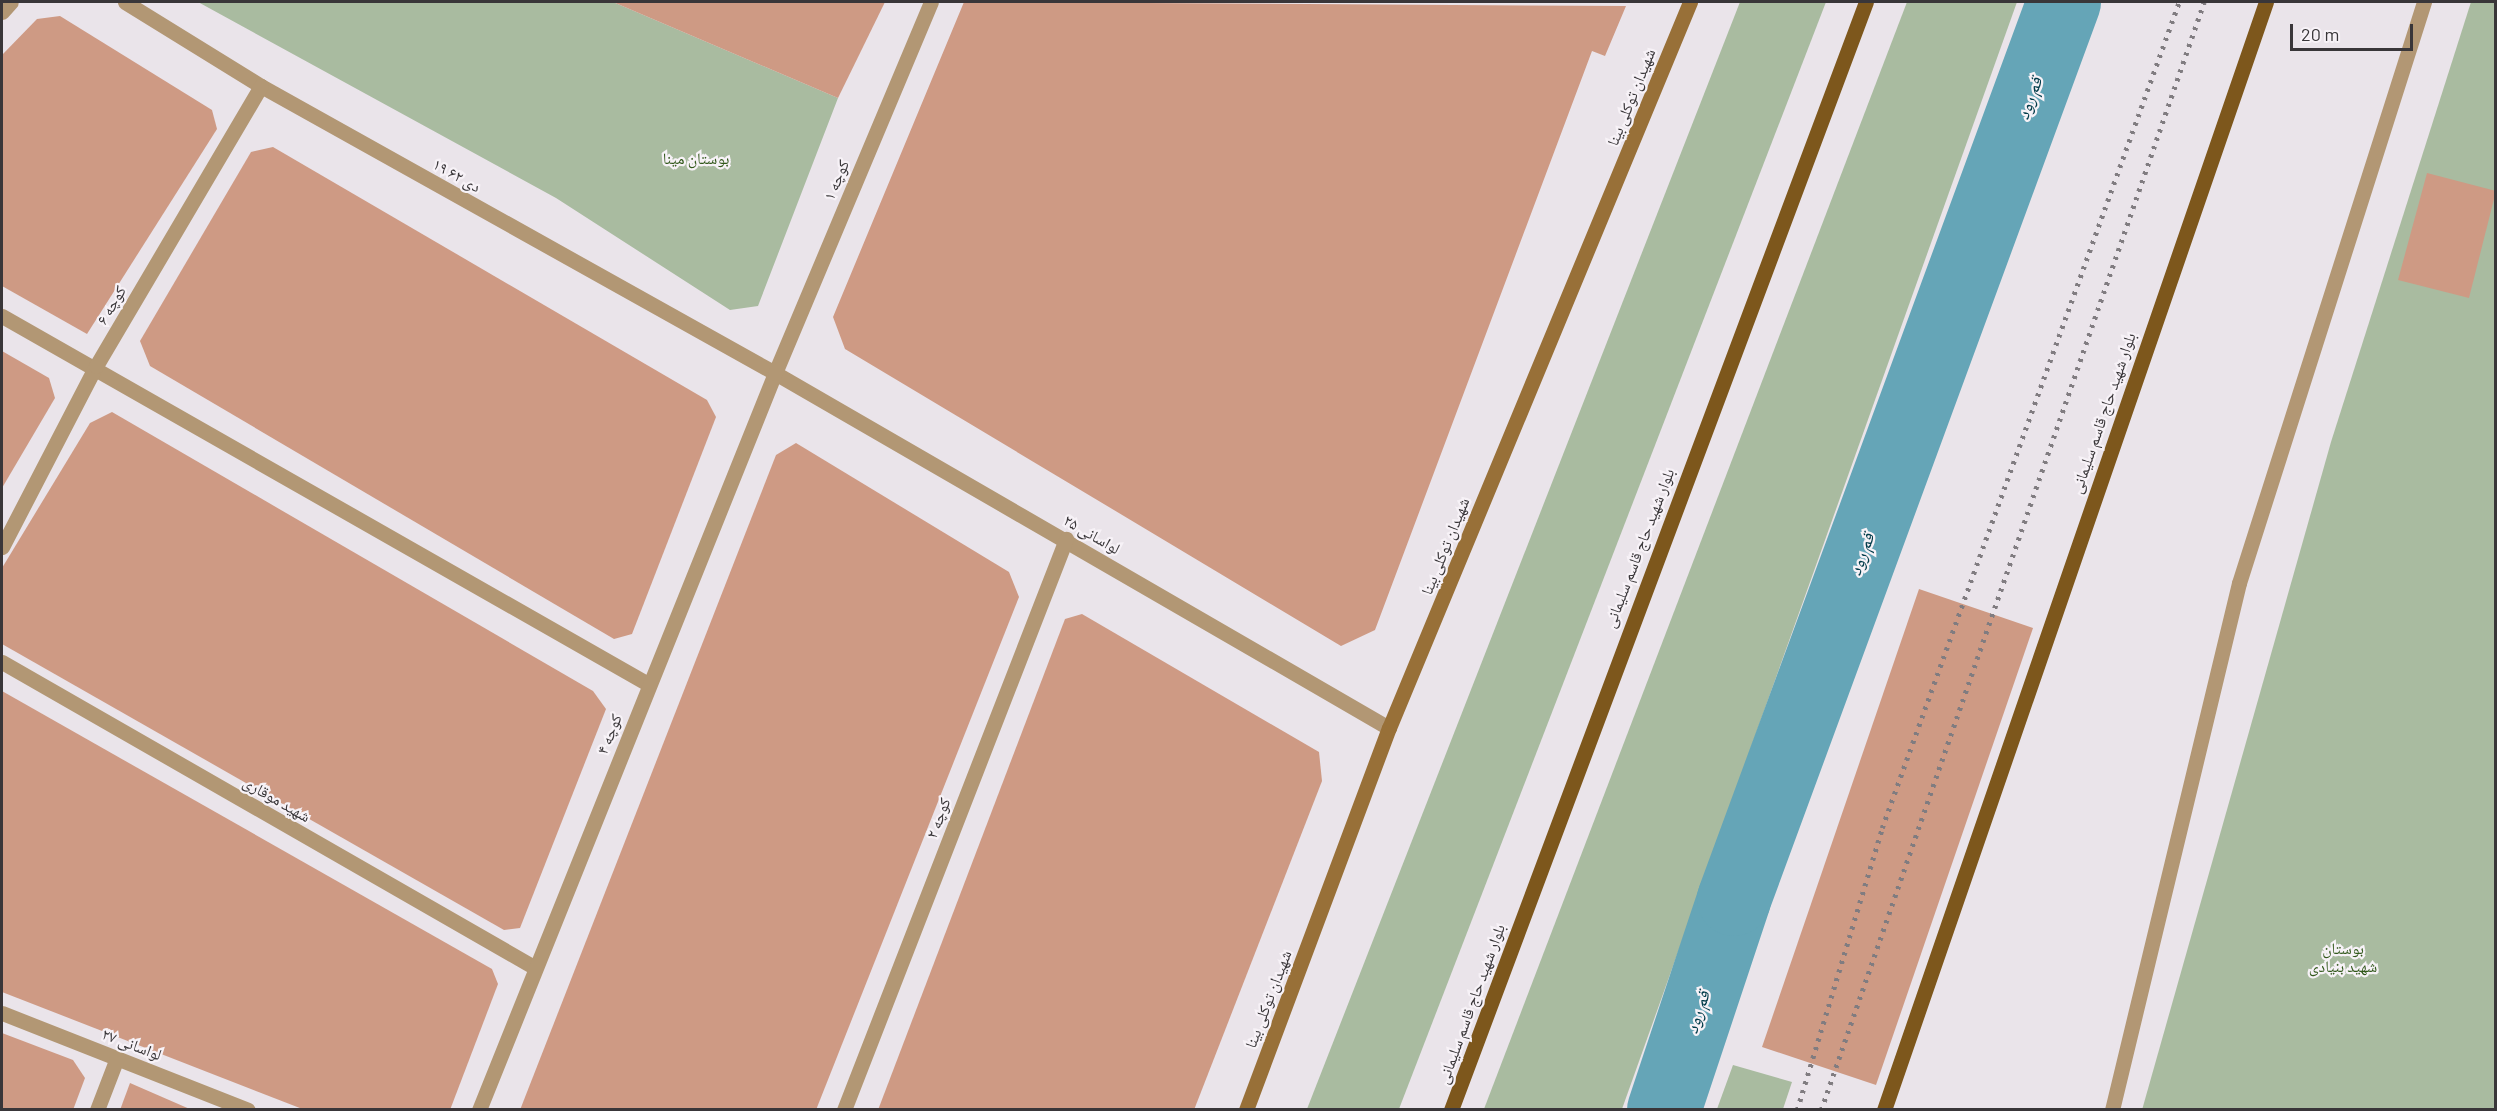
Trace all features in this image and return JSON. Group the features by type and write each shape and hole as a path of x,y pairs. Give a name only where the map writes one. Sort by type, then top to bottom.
{"main road":[{"name":"شهیدان توکلی بینا","path":"1246,1110 1389,728 1690,2"},
{"name":"بلوار شهید حاج قاسم سلیمانی","path":"1451,1110 1866,2"},
{"name":"بلوار شهید حاج قاسم سلیمانی","path":"1884,1110 2266,2"}],"street":[{"path":"2,12 11,2"},
{"name":"۱۹ دی ۶۲","path":"125,2 261,86 775,373"},
{"name":"کوچه ۱","path":"775,373 931,2"},
{"path":"2112,1110 2238,583 2424,2"},
{"name":"کوچه ۶","path":"2,547 96,366 261,86"},
{"path":"2,315 96,366 648,684"},
{"name":"لواسانی ۲۵","path":"775,373 1389,728"},
{"name":"کوچه ۴","path":"479,1110 534,967 775,373"},
{"name":"کوچه ۲","path":"844,1110 1066,540"},
{"name":"شهید موقاری","path":"2,663 534,967"},
{"name":"لواسانی ۲۷","path":"2,1013 248,1110"},
{"path":"97,1110 117,1058"}],"green space":[{"name":"بوستان مینا","path":"198,2 613,2 838,98 758,306 730,310 556,198"},
{"path":"1740,2 1826,2 1399,1109 1307,1109"},
{"path":"1907,2 2017,2 1622,1109 1484,1109"},
{"name":"بوستان شهید بنیادی","path":"2471,2 2495,2 2495,1109 2142,1110 2331,442"},
{"path":"1733,1065 1792,1082 1783,1109 1717,1109"}],"building":[{"path":"613,2 885,2 838,98"},
{"path":"964,2 1626,6 1605,56 1592,51 1375,630 1341,646 845,349 833,317"},
{"path":"60,16 212,110 217,129 87,334 2,286 2,55 37,19"},
{"path":"273,147 707,400 716,417 632,634 614,639 150,366 140,341 251,152"},
{"path":"2427,173 2496,191 2469,298 2398,280"},
{"path":"2,351 49,378 55,398 2,488"},
{"path":"112,412 593,691 606,709 520,928 504,930 2,644 2,568 90,423"},
{"path":"796,443 1009,572 1019,597 816,1110 520,1110 776,455"},
{"path":"1919,589 2033,628 1876,1085 1762,1047"},
{"path":"1082,614 1319,752 1322,781 1194,1110 878,1110 1065,619"},
{"path":"2,691 492,969 498,984 450,1110 305,1110 2,992"},
{"path":"2,1033 73,1060 85,1078 73,1110 2,1110"},
{"path":"130,1083 192,1110 120,1110"}],"waterway":[{"name":"قم رود","path":"1664,1110 1734,899 2064,2"}],"railway":[{"path":"1797,1110 1882,828 2179,2"},
{"path":"1821,1110 2204,2"}]}
